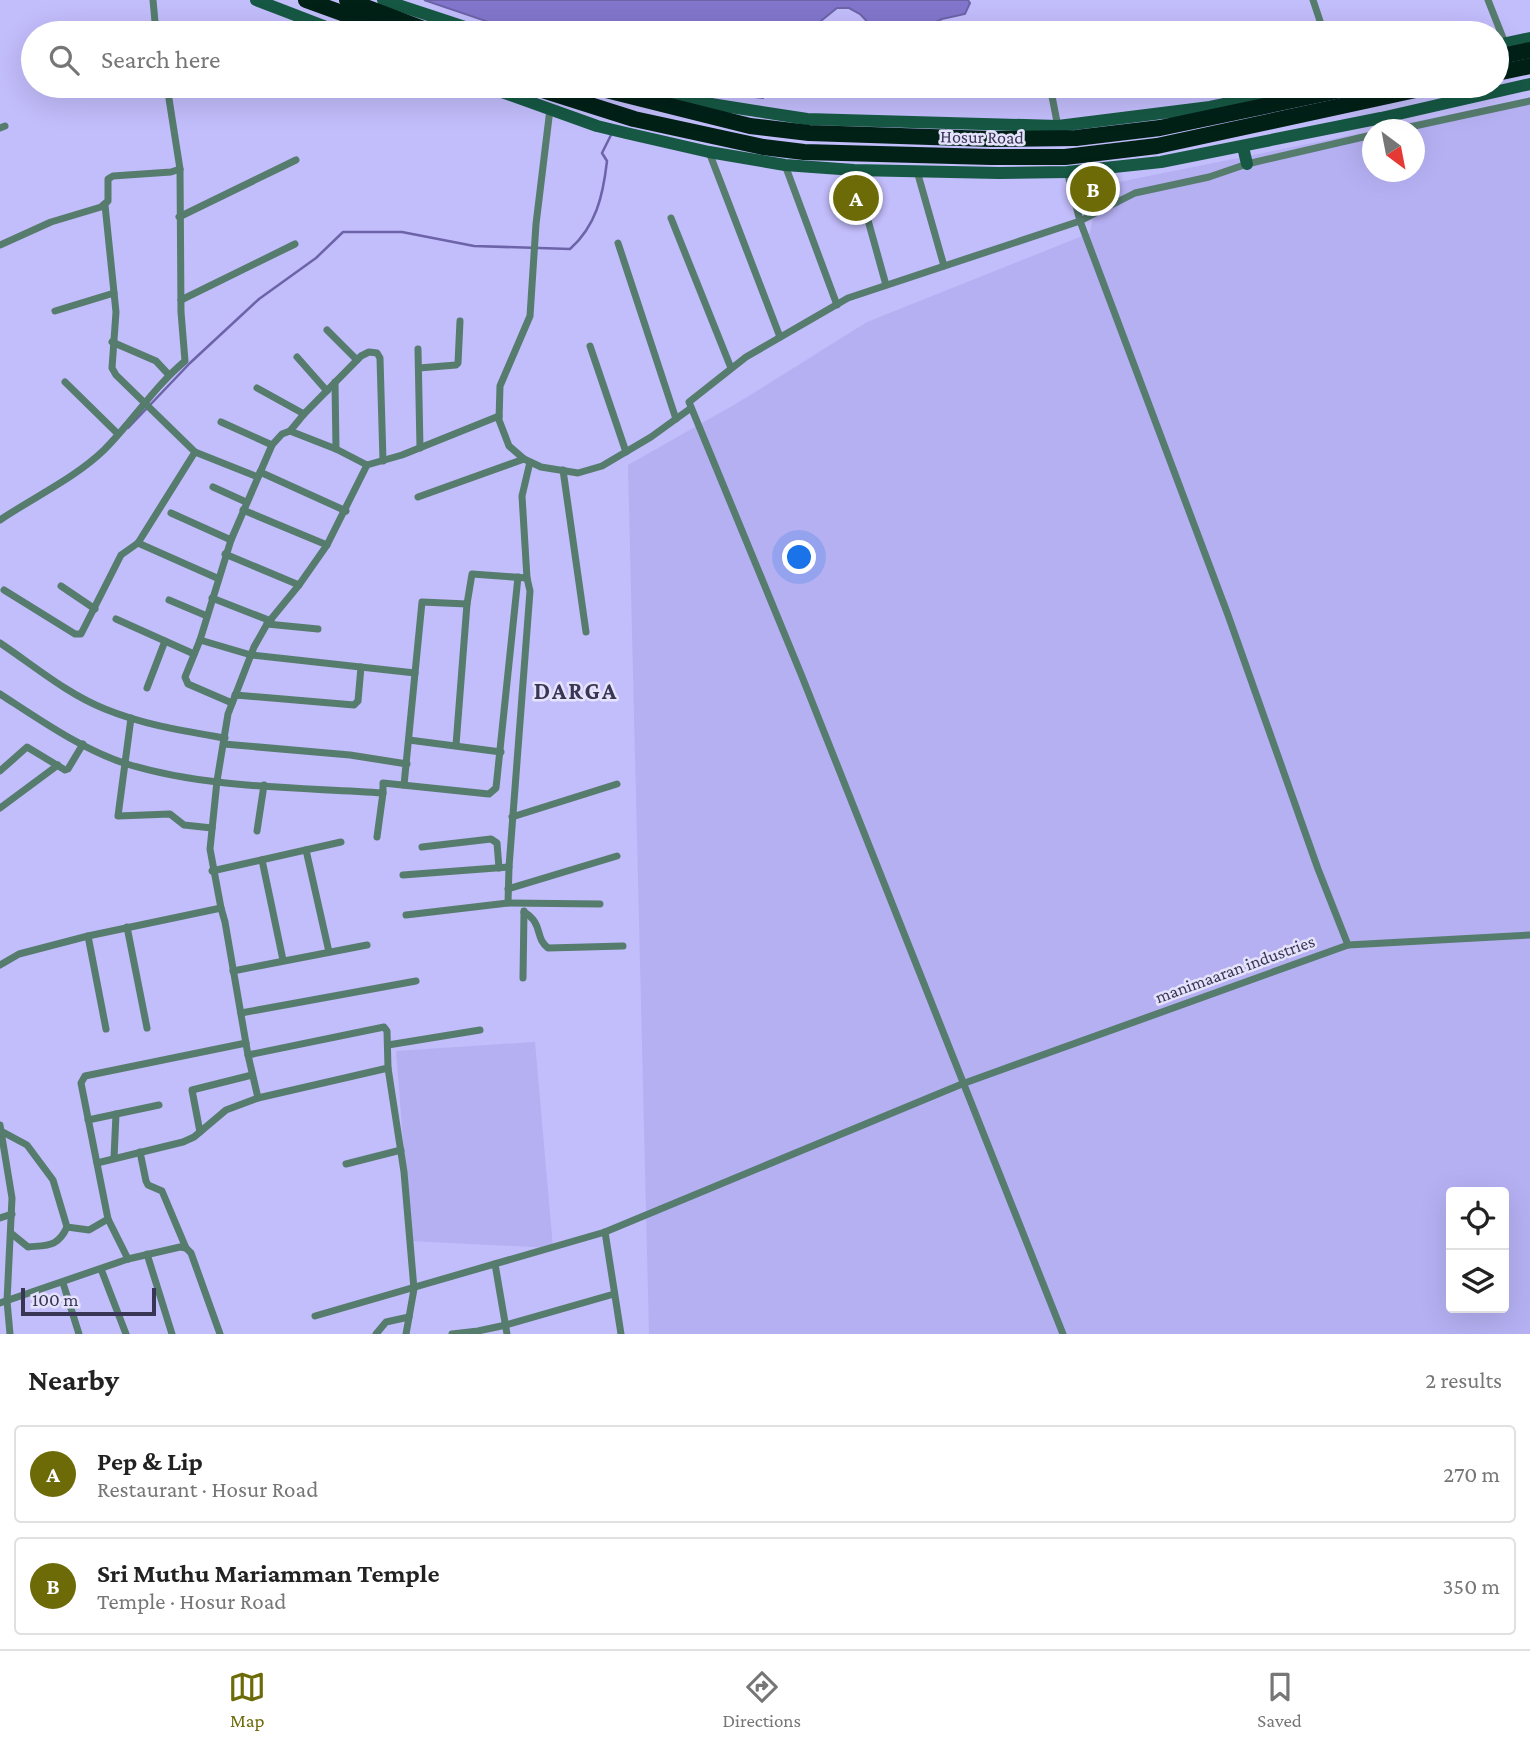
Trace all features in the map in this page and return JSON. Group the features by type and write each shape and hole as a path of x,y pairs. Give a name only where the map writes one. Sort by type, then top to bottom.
{"highway":[{"path":"306,0 364,21"},
{"path":"347,0 403,21"},
{"path":"1509,49 1530,50"},
{"path":"1509,70 1530,66"},
{"name":"Hosur Road","path":"556,98 600,118 630,126 763,147 804,152 991,157 1066,164 1379,98"},
{"name":"Hosur Road","path":"634,98 750,126 809,133 990,139 1059,132 1160,128 1303,98"}],"street":[{"path":"153,0 155,21"},
{"path":"256,0 311,21"},
{"path":"383,0 447,21"},
{"path":"1313,0 1320,21"},
{"path":"1488,0 1493,21"},
{"path":"1509,45 1530,38"},
{"path":"1509,89 1530,84"},
{"path":"0,520 97,455 184,361 178,217 180,169 169,98"},
{"path":"519,98 550,109 600,118"},
{"path":"691,98 711,104 807,119 1059,132 1254,98"},
{"path":"1052,98 1059,132"},
{"path":"630,126 709,152 785,165 853,170 1066,164 1128,167 1243,147 1466,98"},
{"path":"1425,124 1530,101"},
{"path":"550,109 536,224 530,316 500,387 499,416 509,446 527,461 541,467 578,473 602,466 691,408"},
{"path":"1063,1334 801,674 689,402 746,357 848,298 1080,220 1135,193 1362,138"},
{"path":"1243,147 1247,164"},
{"path":"709,152 780,337"},
{"path":"178,217 296,160"},
{"path":"1066,164 1080,220 1348,945"},
{"path":"785,165 837,304"},
{"path":"180,169 113,176 108,179 108,201 105,205 116,312 112,368 195,452 346,510"},
{"path":"853,170 886,285"},
{"path":"917,170 944,265"},
{"path":"0,245 51,222 105,205"},
{"path":"671,218 731,368"},
{"path":"180,300 295,243"},
{"path":"618,243 676,419"},
{"path":"55,311 114,293"},
{"path":"419,368 456,365 460,321"},
{"path":"327,330 356,360"},
{"path":"113,342 156,361 169,375"},
{"path":"590,346 626,452"},
{"path":"418,349 420,448"},
{"path":"360,667 358,701 354,705 234,699 185,681 230,540 271,445 282,434 290,431 356,360 369,352 377,353 380,358 383,461"},
{"path":"297,357 327,391"},
{"path":"65,382 118,433"},
{"path":"335,382 337,449"},
{"path":"257,388 304,414"},
{"path":"290,431 337,449 367,465 420,448 499,416"},
{"path":"221,422 271,445"},
{"path":"4,590 75,634 81,634 121,555 138,543 195,452"},
{"path":"418,497 527,461"},
{"path":"508,903 530,591 522,496 527,461"},
{"path":"258,1098 247,1055 210,849 228,714 251,655 269,622 327,545 367,465"},
{"path":"563,470 586,632"},
{"path":"213,487 244,506 327,545"},
{"path":"171,513 230,540"},
{"path":"138,543 217,578"},
{"path":"225,554 299,585"},
{"path":"456,745 467,604 472,574 527,578"},
{"path":"377,836 383,783 492,793 496,788 518,577"},
{"path":"61,586 95,609"},
{"path":"212,598 269,622 318,629"},
{"path":"169,600 206,615"},
{"path":"404,785 422,602 467,604"},
{"path":"116,618 194,654"},
{"path":"200,640 251,655 415,673"},
{"path":"147,688 165,641"},
{"path":"0,643 88,701 131,719 224,741 407,764"},
{"path":"0,694 83,744 125,764 217,781 383,793"},
{"path":"131,719 118,816 170,814 184,825 212,828"},
{"path":"409,740 501,752"},
{"path":"0,771 27,747 65,770 71,767 83,744"},
{"path":"0,808 58,765"},
{"path":"512,817 617,784"},
{"path":"257,831 264,785"},
{"path":"422,847 491,838 497,843 499,868"},
{"path":"212,871 341,842"},
{"path":"306,850 329,952"},
{"path":"508,889 617,856"},
{"path":"262,860 283,960"},
{"path":"403,875 509,867"},
{"path":"406,915 508,903 524,908 600,904"},
{"path":"0,965 19,954 88,936 183,918 220,908"},
{"path":"524,908 536,920 542,942 548,948 623,946"},
{"path":"523,978 524,908"},
{"path":"127,927 147,1028"},
{"name":"manimaaran industries","path":"315,1316 605,1232 962,1084 1348,945 1530,935"},
{"path":"88,936 106,1029"},
{"path":"233,971 368,945"},
{"path":"241,1013 416,981"},
{"path":"247,1055 384,1027 387,1031 388,1068 401,1150 414,1289 406,1334"},
{"path":"388,1045 480,1030"},
{"path":"128,1259 108,1219 81,1083 85,1076 246,1043"},
{"path":"97,1163 183,1142 200,1132 226,1110 258,1098 388,1068"},
{"path":"200,1132 192,1090 253,1075"},
{"path":"88,1120 159,1105"},
{"path":"114,1158 116,1114"},
{"path":"1,1128 12,1214 4,1302 10,1334"},
{"path":"1,1128 23,1141 53,1180 67,1227 62,1238 52,1244 28,1247 12,1234"},
{"path":"346,1164 401,1150"},
{"path":"140,1152 146,1181 148,1185 162,1192 186,1248 191,1253 220,1334"},
{"path":"0,1218 12,1214"},
{"path":"67,1227 89,1230 108,1219"},
{"path":"605,1232 621,1334"},
{"path":"4,1302 128,1259 186,1248"},
{"path":"147,1254 172,1334"},
{"path":"495,1264 507,1334"},
{"path":"101,1269 126,1334"},
{"path":"63,1283 79,1334"},
{"path":"452,1334 506,1325 614,1294"},
{"path":"376,1334 386,1322 409,1317"}],"shaded area":[{"path":"424,0 968,0 970,3 965,14 938,21 867,21 849,8 837,8 821,21 486,21"},
{"path":"1530,98 1530,1334 649,1334 628,465 739,402 867,322 1090,233 1099,186 1362,133 1362,182 1425,182 1425,119"},
{"path":"535,1042 553,1248 411,1241 396,1051"}],"waterway":[{"path":"128,428 190,363 259,299 316,258 343,232 402,232 474,246 570,249 586,230 597,210 607,161 602,153 611,135"}],"place":[{"name":"Sri Muthu Mariamman Temple","path":"1093,189"},
{"name":"Pep & Lip","path":"856,198"}],"district":[{"name":"DARGA","path":"576,691"}]}
